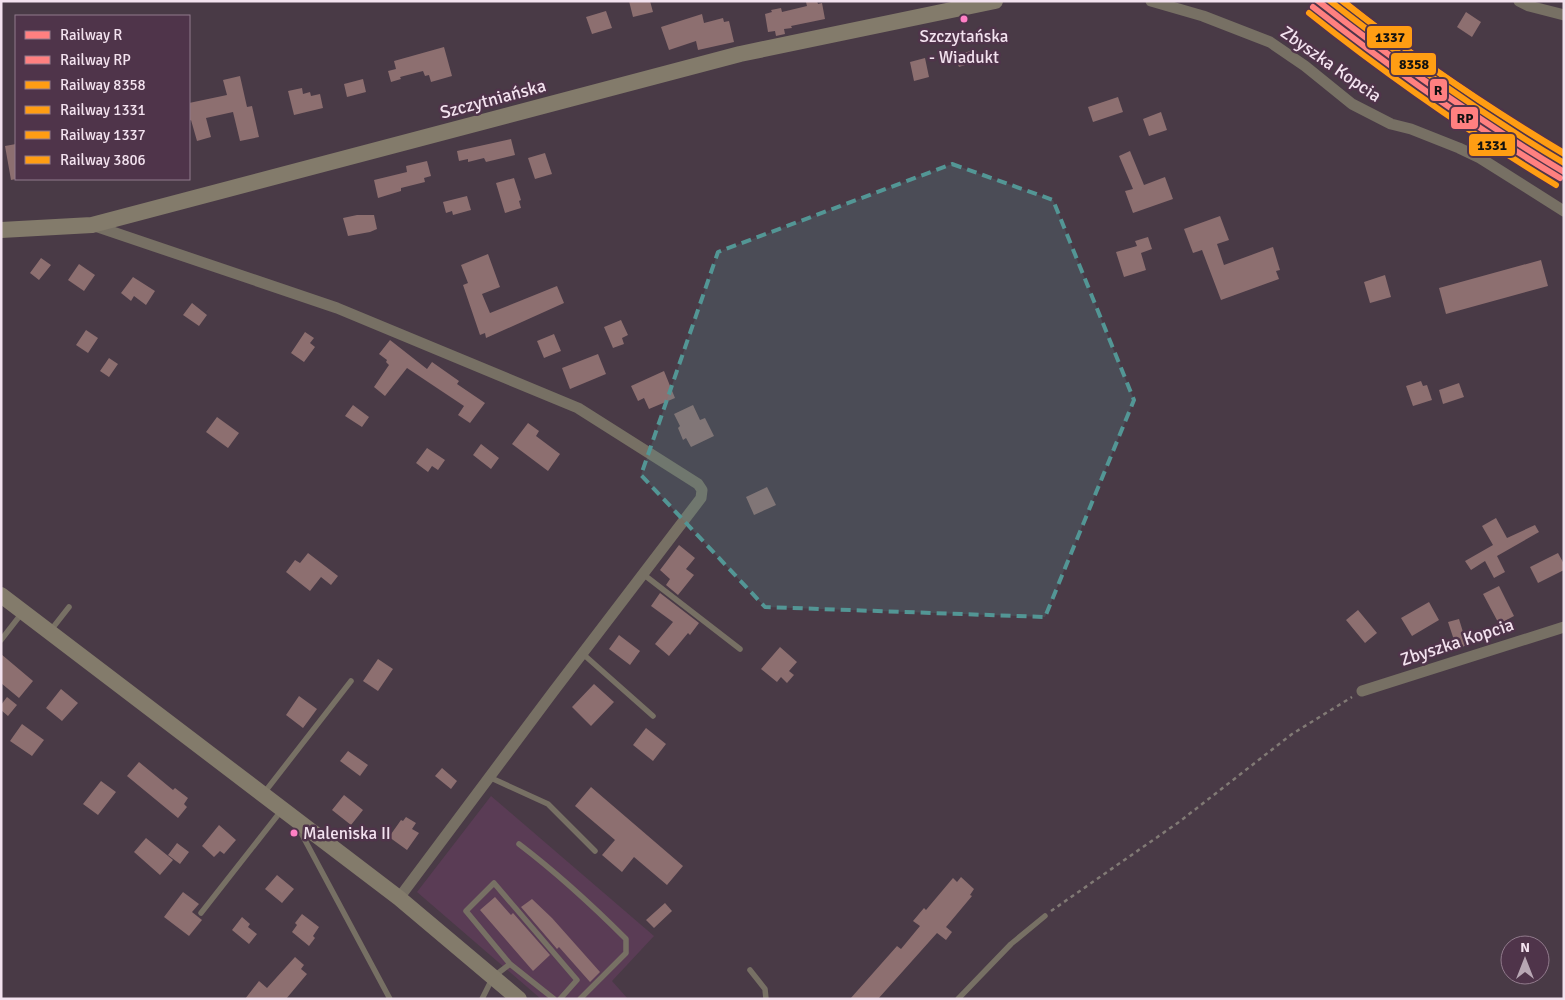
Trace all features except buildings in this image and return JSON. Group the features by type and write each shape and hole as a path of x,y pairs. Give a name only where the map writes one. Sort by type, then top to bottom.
{"street":[{"name":"Szczytniańska","path":"1,230 92,225 740,54 995,1"},
{"name":"Zbyszka Kopcia","path":"1151,1 1203,16 1270,42 1305,66 1352,104 1390,124 1411,129 1480,158 1564,211"},
{"path":"1519,1 1529,6 1564,15"},
{"path":"92,225 337,308 578,408 698,484 702,490 701,498 399,898"},
{"path":"1,594 399,898 519,999"},
{"name":"Zbyszka Kopcia","path":"1362,691 1564,626"}],"lane":[{"path":"643,574 740,649"},
{"path":"49,632 69,607"},
{"path":"1,640 23,611"},
{"path":"583,654 653,716"},
{"path":"263,795 350,681"},
{"path":"489,777 548,804 595,850"},
{"path":"201,913 288,813 390,999"},
{"path":"519,844 594,907 626,939 626,953 580,999"},
{"path":"554,999 510,964 466,911 494,883 577,980 560,999"},
{"path":"958,999 1011,944 1045,916"},
{"path":"482,999 493,977 510,964"},
{"path":"750,970 765,989 766,999"}],"path":[{"path":"1045,916 1179,822 1292,734 1362,691"}],"highlighted area":[{"path":"952,164 1053,200 1134,400 1045,617 765,607 641,475 718,252"}],"shaded area":[{"path":"491,796 654,936 612,981 628,999 541,999 417,892"}],"rail line":[{"name":"R","path":"1318,1 1438,90 1564,172"},
{"name":"8358","path":"1330,1 1444,86 1564,163"},
{"name":"1337","path":"1342,1 1451,81 1507,119 1564,154"},
{"name":"3806","path":"1343,1 1451,81 1564,153"},
{"name":"RP","path":"1313,7 1434,97 1560,178"},
{"name":"1331","path":"1309,13 1430,103 1556,185"}],"place":[{"name":"Szczytańska - Wiadukt","path":"964,19"},
{"name":"Maleniska II","path":"294,833"}]}
